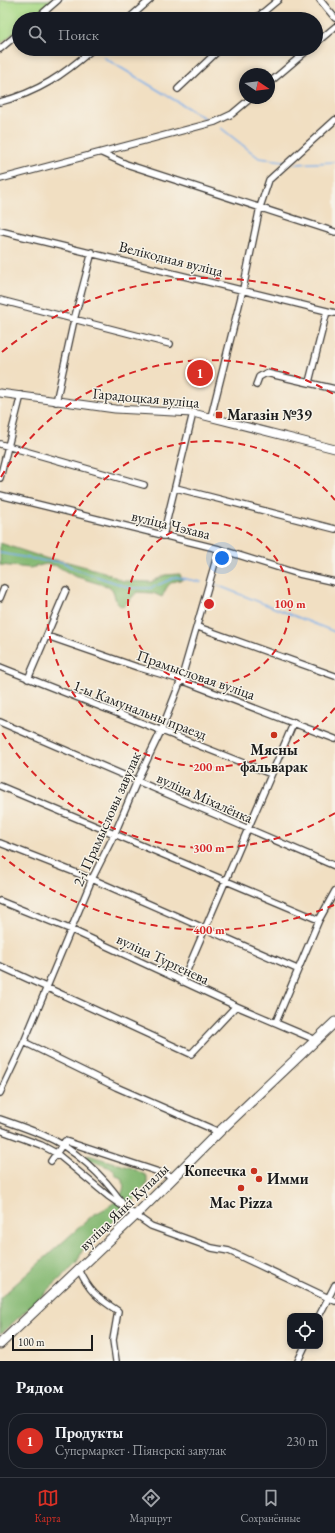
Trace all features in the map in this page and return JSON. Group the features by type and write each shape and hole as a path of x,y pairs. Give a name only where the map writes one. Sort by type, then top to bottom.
{"main road":[{"name":"вуліца Янкі Купалы","path":"0,1344 136,1215 219,1132 335,1022"}],"street":[{"path":"44,12 58,0"},
{"path":"136,12 150,0"},
{"path":"263,12 278,0"},
{"path":"320,0 335,18"},
{"path":"323,37 335,27"},
{"path":"0,48 12,39"},
{"path":"0,102 22,96 48,84 84,56"},
{"path":"178,89 213,56"},
{"path":"275,78 301,56"},
{"path":"0,179 215,122 232,114 244,104"},
{"path":"211,417 260,207 269,180 335,120"},
{"path":"102,153 126,164 335,232"},
{"name":"Велікодная вуліца","path":"0,231 92,252 335,313"},
{"path":"56,402 74,320 92,252"},
{"path":"0,300 170,344"},
{"path":"309,382 327,311"},
{"path":"256,385 259,377 266,373 335,389"},
{"name":"Гарадоцкая вуліца","path":"0,393 115,409 193,413 335,449"},
{"path":"0,478 21,395"},
{"path":"163,536 176,488 193,413"},
{"path":"0,444 144,485"},
{"path":"176,488 335,529"},
{"name":"вуліца Чэхава","path":"0,495 219,549 299,574 335,582"},
{"name":"2-і Прамысловы завулак","path":"0,1093 24,1042 92,879 115,833 161,730 181,680 198,627 219,549"},
{"path":"0,598 4,588"},
{"path":"28,679 66,590"},
{"path":"198,627 335,676"},
{"name":"Прамысловая вуліца","path":"47,636 137,667 181,680 294,722 335,739"},
{"name":"1-ы Камунальны праезд","path":"0,667 271,774"},
{"name":"вуліца Міхалёнка","path":"0,722 248,830 335,866"},
{"path":"182,982 294,722"},
{"path":"0,786 115,833 319,920"},
{"path":"0,842 92,879 298,969"},
{"path":"276,1022 319,920 335,891"},
{"name":"вуліца Тургенева","path":"0,901 72,930 182,982 316,1040"},
{"path":"0,966 47,986 191,1054 236,1006"},
{"path":"24,1042 116,1088 219,1132"},
{"path":"0,1119 63,1143 174,1177"},
{"path":"0,1130 41,1145 56,1153 108,1196 123,1205 151,1226 212,1248 228,1251 335,1301"},
{"path":"51,1161 63,1143"},
{"path":"63,1143 111,1186 123,1205"},
{"path":"79,1269 86,1285 97,1297 118,1311 113,1340 116,1361"},
{"path":"320,1313 335,1285"},
{"path":"298,1361 304,1349"}],"green space":[{"path":"0,0 53,0 38,12 12,12 12,35 0,44"},
{"path":"0,543 48,559 68,562 104,572 123,581 151,582 165,575 180,574 182,580 171,583 167,587 162,597 153,593 137,592 123,607 117,603 110,587 74,576 57,566 46,564 30,568 0,565"},
{"path":"88,1155 132,1168 147,1176 147,1185 135,1195 134,1202 82,1251 77,1263 0,1335 0,1298 93,1215 116,1201 123,1191 124,1185 122,1178 116,1176 113,1169 87,1159"}],"waterway":[{"path":"103,57 211,122"},
{"path":"221,128 259,158 284,161"},
{"path":"294,164 335,162"},
{"path":"0,553 45,561 63,562 74,569 131,588 151,588 176,577 201,582"},
{"path":"214,584 335,632"}],"place":[{"name":"Продукты","path":"200,373"},
{"name":"Магазін №39","path":"219,415"},
{"name":"Мясны фальварак","path":"274,735"},
{"name":"Копеечка","path":"254,1171"},
{"name":"Имми","path":"259,1179"},
{"name":"Mac Pizza","path":"241,1188"}]}
